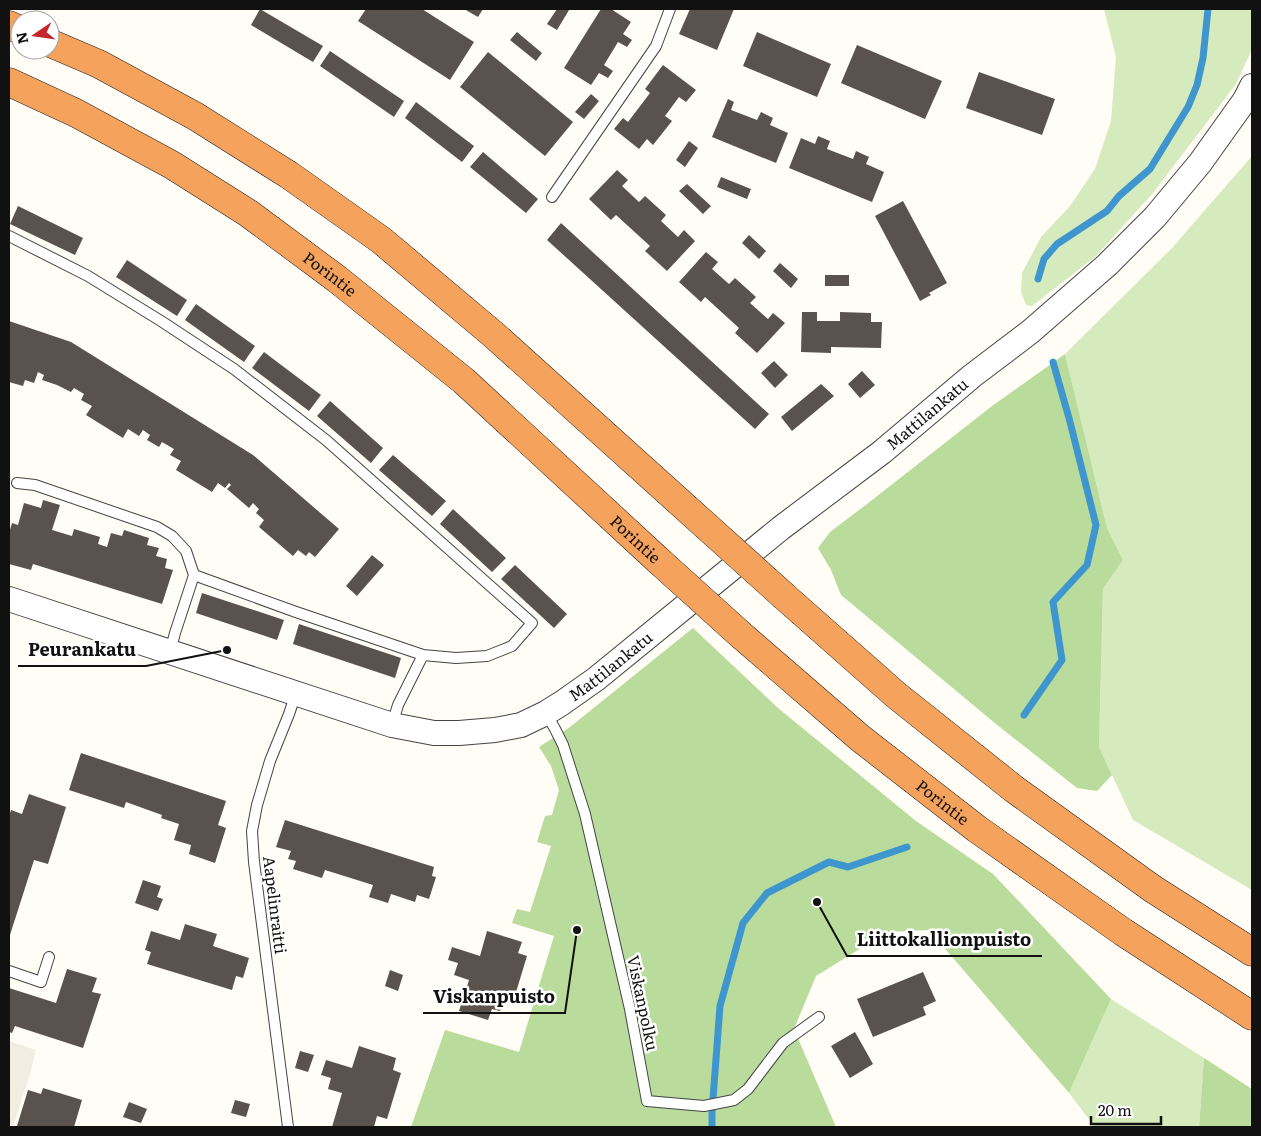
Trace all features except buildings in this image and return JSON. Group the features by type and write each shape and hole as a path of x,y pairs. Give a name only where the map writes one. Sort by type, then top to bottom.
{"highway":[{"path":"60,47 99,64 195,116 289,175 381,240 494,335 896,695 1014,789 1153,889 1252,952"},
{"name":"Porintie","path":"9,82 76,113 172,165 248,213 338,279 464,381 741,635 860,738 977,829 1123,932 1252,1016"}],"street":[{"name":"Mattilankatu","path":"9,599 392,725 434,733 459,733 495,730 521,725 554,708 596,679 781,528 882,452 972,376 1030,332 1108,265 1155,217 1200,163 1245,100 1252,86"}],"lane":[{"path":"552,197 656,46 670,9"},
{"path":"9,236 88,276 234,369 326,440 532,624 512,646 487,656 456,658 423,655 194,575"},
{"path":"17,483 35,485 157,527 172,536 186,551 194,575 170,652"},
{"path":"392,725 398,705 423,655"},
{"name":"Aapelinraitti","path":"288,1127 254,862 252,831 257,805 270,761 296,693"},
{"name":"Viskanpolku","path":"554,708 555,729 563,745 585,814 630,1009 647,1101 704,1106 734,1100 748,1089 783,1043 819,1016"},
{"path":"9,970 40,982 48,957"}],"green space":[{"path":"1104,9 1252,9 1252,49 1236,84 1153,193 1096,256 1032,306 1026,305 1021,292 1022,273 1041,237 1070,206 1095,169 1111,121 1116,57"},
{"path":"1252,156 1252,890 1133,820 1099,747 1103,589 1123,560 1107,528 1065,354 1172,248"},
{"path":"1065,354 1107,528 1123,560 1103,589 1099,747 1112,775 1097,791 1077,788 996,724 841,595 831,570 818,548 830,532 992,406"},
{"path":"693,628 778,708 916,821 993,874 1111,999 1069,1093 929,930 887,932 816,976 794,1029 836,1127 411,1127 445,1030 519,1052 554,936 512,923 517,909 530,912 551,846 537,842 545,816 552,815 559,790 551,766 539,747 570,727"},
{"path":"1111,999 1204,1058 1199,1127 1095,1127 1069,1093"},
{"path":"1204,1058 1252,1089 1252,1127 1199,1127"}],"shaded area":[{"path":"9,1041 36,1050 13,1127 9,1127"}],"waterway":[{"path":"1038,279 1044,259 1057,244 1107,211 1119,196 1150,169 1188,107 1197,85 1203,58 1208,9"},
{"path":"1024,715 1062,660 1053,602 1087,565 1096,525 1053,362"},
{"path":"712,1127 720,1006 743,923 767,893 829,862 848,867 907,847"}],"place":[{"name":"Peurankatu","path":"227,650"},
{"name":"Liittokallionpuisto","path":"817,902"},
{"name":"Viskanpuisto","path":"577,930"}]}
